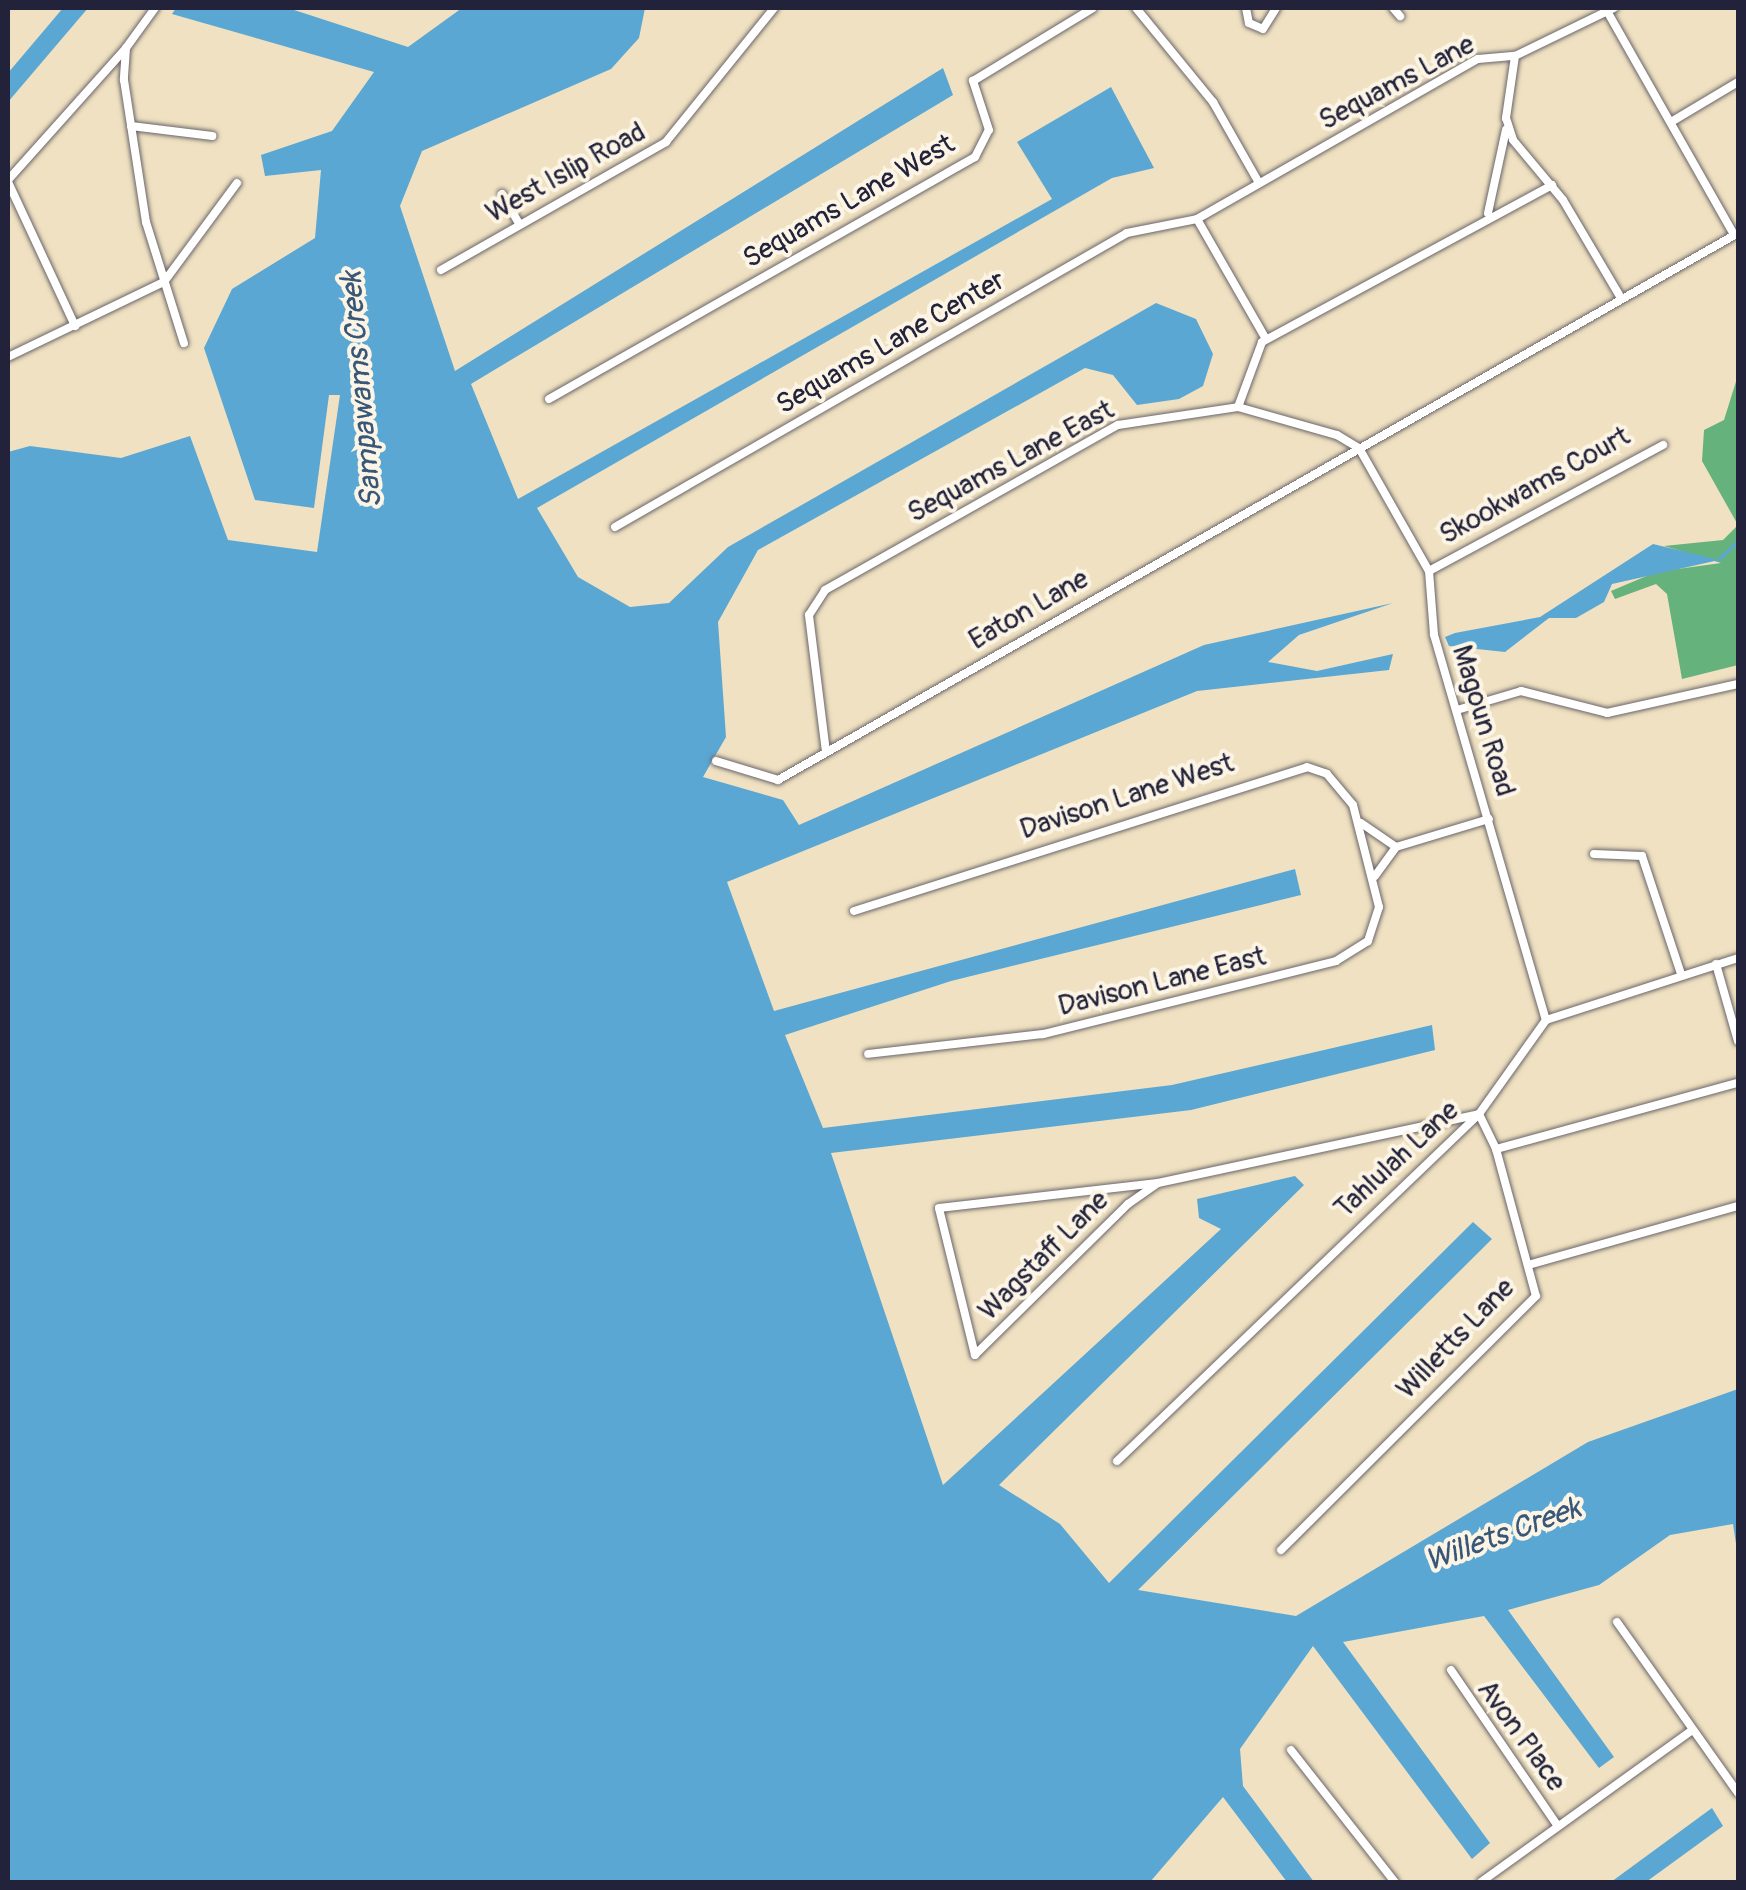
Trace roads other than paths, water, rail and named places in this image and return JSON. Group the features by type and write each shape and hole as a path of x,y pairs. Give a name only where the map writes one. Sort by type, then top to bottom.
{"street":[{"path":"75,326 8,181 126,48 155,8"},
{"name":"West Islip Road","path":"441,270 666,142 774,8"},
{"name":"Sequams Lane West","path":"549,399 974,157 989,130 973,81 1094,8"},
{"path":"1136,8 1213,102 1259,182"},
{"path":"1246,8 1249,24 1263,29 1276,8"},
{"path":"1610,9 1736,234"},
{"name":"Sequams Lane","path":"1197,219 1478,60 1515,56 1610,9"},
{"path":"126,48 130,126 164,282 184,343"},
{"path":"1488,213 1507,126 1515,56"},
{"path":"1671,122 1738,82"},
{"path":"130,126 212,136"},
{"path":"1507,126 1552,185 1622,298"},
{"path":"8,357 164,282 236,183"},
{"path":"1359,448 1238,407 1266,339 1488,213 1552,185"},
{"path":"502,194 519,224"},
{"path":"1197,219 1266,339"},
{"name":"Sequams Lane Center","path":"615,528 1128,233 1197,219"},
{"name":"Eaton Lane","path":"716,762 778,780 1736,234"},
{"name":"Sequams Lane East","path":"826,752 809,615 825,590 1104,432 1238,407"},
{"name":"Skookwams Court","path":"1430,570 1663,444"},
{"name":"Magoun Road","path":"1359,448 1430,570 1434,635 1546,1020"},
{"path":"1457,710 1521,691 1607,713 1738,684"},
{"name":"Davison Lane West","path":"854,911 1288,768 1327,774 1360,824 1368,853"},
{"path":"1374,876 1396,847 1489,819"},
{"path":"1360,824 1396,847"},
{"name":"Davison Lane East","path":"868,1054 1043,1034 1336,961 1376,928 1374,876 1368,853"},
{"path":"1594,854 1642,856 1681,974"},
{"path":"1546,1020 1738,958"},
{"path":"1716,964 1738,1041"},
{"name":"Tahlulah Lane","path":"1117,1461 1478,1114 1546,1020"},
{"path":"1496,1150 1738,1083"},
{"path":"1478,1114 1496,1150 1528,1266"},
{"name":"Wagstaff Lane","path":"1158,1183 1128,1204 975,1356 938,1208 1158,1183 1478,1114"},
{"name":"Willetts Lane","path":"1281,1550 1536,1296 1528,1266 1738,1206"},
{"path":"1617,1622 1691,1732 1738,1792"},
{"name":"Avon Place","path":"1450,1670 1558,1826"},
{"path":"1481,1882 1691,1732"},
{"path":"1291,1750 1395,1882"}],"water":[{"path":"63,8 88,8 8,102 8,73"},
{"path":"176,8 288,8 408,47 462,8 645,8 639,38 611,69 422,151 400,206 455,371 943,68 953,95 471,384 518,499 1052,199 1017,142 1111,87 1154,168 1112,178 537,508 578,577 630,607 669,603 728,547 1156,303 1196,319 1213,354 1203,386 1179,399 1137,405 1113,375 1085,368 758,550 718,622 726,737 703,777 783,800 799,825 1204,645 1393,603 1299,635 1268,662 1317,671 1393,654 1389,670 1197,691 727,882 774,1011 1295,869 1301,895 951,981 785,1035 823,1128 1172,1085 1432,1025 1435,1050 1191,1110 831,1153 943,1485 1221,1229 1199,1218 1197,1199 1295,1176 1304,1185 999,1485 1060,1524 1109,1583 1473,1222 1492,1239 1138,1590 1296,1616 1588,1442 1738,1389 1738,1557 1733,1524 1670,1535 1599,1585 1508,1610 1614,1757 1599,1768 1484,1616 1343,1642 1490,1843 1472,1859 1313,1646 1240,1749 1243,1786 1314,1882 1287,1882 1223,1797 1150,1882 8,1882 8,452 30,446 121,458 190,436 228,540 317,552 340,395 329,395 314,508 255,500 204,348 232,289 315,238 321,170 265,176 261,155 332,131 374,72 172,14"},
{"path":"1653,544 1719,560 1612,584 1604,602 1576,618 1549,618 1505,652 1449,646 1445,637 1455,633 1540,617"},
{"path":"1712,1808 1723,1826 1646,1882 1611,1882"}],"waterway":[{"path":"1718,560 1738,541"}],"water label":[{"name":"Sampawams Creek","path":"362,390"},
{"name":"Willets Creek","path":"1503,1535"}]}
